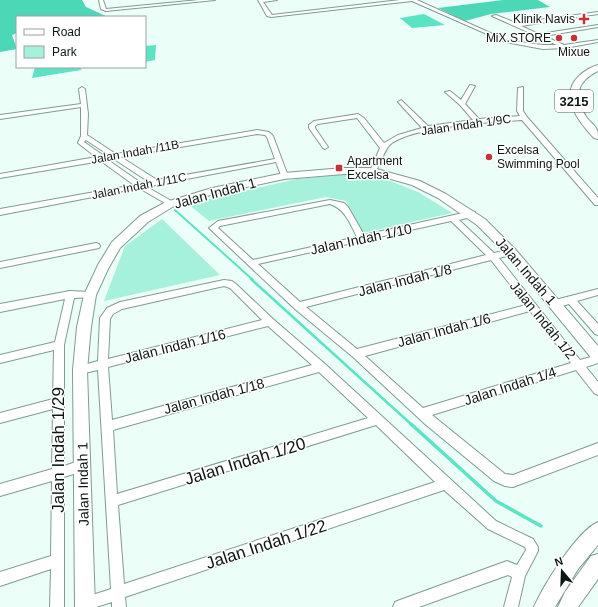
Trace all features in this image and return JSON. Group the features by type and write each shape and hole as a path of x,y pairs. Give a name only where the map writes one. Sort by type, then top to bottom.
{"main road":[{"name":"3215","path":"598,68 589,72 581,79 576,86 573,96 577,112 598,136"}],"street":[{"path":"101,0 103,9 106,10 213,0"},
{"path":"275,0 261,1 271,16 412,0 505,41 543,47 565,46 598,41"},
{"path":"370,4 386,0"},
{"path":"515,25 598,13"},
{"path":"494,16 565,46"},
{"path":"539,35 598,26"},
{"path":"462,104 472,86"},
{"name":"Jalan Indah 1/9C","path":"386,145 400,136 427,130 477,121 524,118 520,111 521,88"},
{"path":"82,89 86,114 84,136 81,143 144,188 170,204"},
{"path":"448,92 462,104 477,121"},
{"path":"401,102 427,130"},
{"path":"0,117 84,105"},
{"path":"325,147 312,128 313,123 354,116 362,119 373,134 386,145 377,159 373,171"},
{"path":"524,118 598,202"},
{"name":"Jalan Indah /11B","path":"0,176 257,132 267,133 270,136 278,160"},
{"path":"84,136 154,182"},
{"path":"278,160 284,176"},
{"name":"Jalan Indah 1/11C","path":"0,212 144,188 154,182 278,160"},
{"name":"Jalan Indah 1","path":"85,606 80,370 84,327 90,295 102,268 116,245 144,219 170,204 212,191 284,176 344,171 373,171 416,184 442,196 472,214 511,252 598,357"},
{"path":"362,238 345,209 341,205 330,202 214,226 215,230 298,306 356,354 422,413 492,472 505,480 513,481 598,449"},
{"name":"Jalan Indah 1/10","path":"251,263 472,214"},
{"name":"Jalan Indah 1/2","path":"453,219 492,257 598,390"},
{"path":"0,266 96,246"},
{"name":"Jalan Indah 1/8","path":"298,306 511,252"},
{"path":"119,607 103,364 105,318 110,311 120,306 217,284 229,283 492,525 529,543 532,547 532,551 519,574 511,607"},
{"path":"555,304 598,292"},
{"path":"0,308 70,294 90,295"},
{"name":"Jalan Indah 1/29","path":"57,607 57,403 59,345 70,294"},
{"path":"571,300 598,331"},
{"name":"Jalan Indah 1/6","path":"356,354 532,307"},
{"name":"Jalan Indah 1/16","path":"80,370 270,322"},
{"path":"0,359 59,345"},
{"name":"Jalan Indah 1/4","path":"422,413 598,357"},
{"name":"Jalan Indah 1/18","path":"108,426 321,367"},
{"path":"0,418 57,403"},
{"name":"Jalan Indah 1/20","path":"113,501 377,420"},
{"path":"0,490 82,466"},
{"name":"Jalan Indah 1/22","path":"85,606 118,593 446,484"},
{"path":"544,607 571,562 598,531"},
{"path":"0,579 57,560"},
{"path":"568,607 572,599 598,563"},
{"path":"400,607 507,568 510,568 519,574"}],"green space":[{"path":"350,174 380,177 418,192 452,213 363,233 346,201 326,197 209,221 188,204 297,179"},
{"path":"162,219 220,275 104,301 125,246"}],"shaded area":[{"path":"0,0 82,0 86,7 106,16 16,16 16,33 12,35 16,49 0,52"},
{"path":"503,0 538,0 550,7 491,14 465,21 438,8"},
{"path":"424,14 445,25 412,28 400,18"},
{"path":"156,45 155,60 146,62 146,46"},
{"path":"35,68 81,68 81,70 32,78"}],"waterway":[{"path":"175,210 253,280"},
{"path":"251,279 412,425"},
{"path":"411,424 496,501 541,526"}],"place":[{"name":"Klinik Navis","path":"584,19"},
{"name":"MiX.STORE","path":"559,38"},
{"name":"Mixue","path":"574,38"},
{"name":"Excelsa Swimming Pool","path":"489,157"},
{"name":"Apartment Excelsa","path":"339,168"}]}
